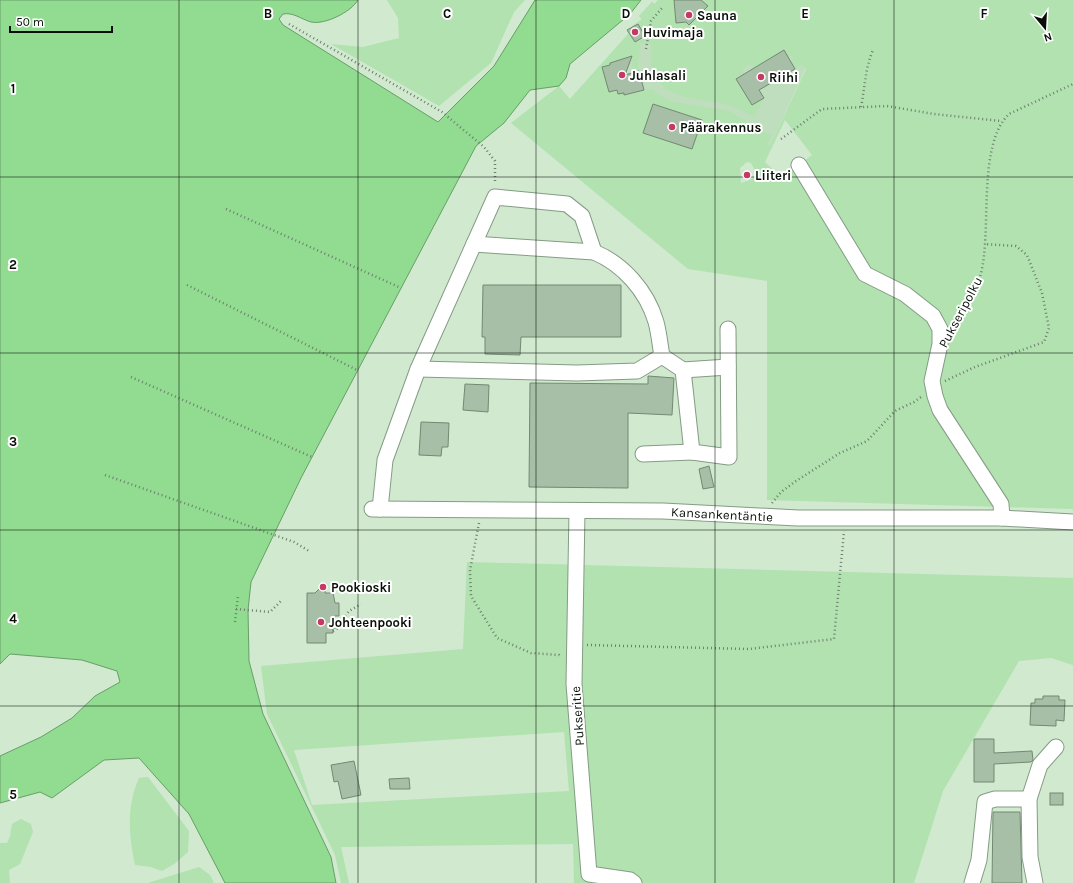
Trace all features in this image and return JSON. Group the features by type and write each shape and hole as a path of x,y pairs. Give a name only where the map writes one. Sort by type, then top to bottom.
{"street":[{"path":"799,165 865,274 905,294 932,316 940,329 940,344"},
{"path":"594,252 582,216 567,204 495,197 418,369 576,373 637,371 662,356"},
{"path":"474,244 594,252 610,259 631,278 642,293 656,321 662,356 683,370 728,367"},
{"path":"643,454 692,452 729,457 728,328"},
{"name":"Pukseripolku","path":"940,344 932,381 935,396 940,410 1001,504 1002,518"},
{"name":"Kansankentäntie","path":"418,369 385,460 376,509 481,511 663,511 759,516 846,518 1002,518 1073,522"},
{"path":"683,370 692,452"},
{"name":"Pukseritie","path":"578,511 574,671 589,874 630,880 634,883"},
{"path":"1035,883 1030,857 1029,799 1040,765 1056,747"},
{"path":"972,883 979,860 985,802 994,799 1029,799"}],"path":[{"path":"646,49 651,21 662,8"},
{"path":"289,24 442,112 484,147 495,162 495,197"},
{"path":"861,107 866,66 872,50"},
{"path":"641,78 648,76"},
{"path":"781,139 822,109 887,106 934,114 1001,121 1009,114 1073,84"},
{"name":"Pukseripolku","path":"940,344 980,279 988,183 995,138 1001,121"},
{"path":"226,209 401,288"},
{"path":"759,516 781,492 796,481 840,453 868,441 895,411 914,402 927,392 932,381 941,382 951,379 975,367 1044,342 1049,328 1042,293 1027,255 1016,246 984,244"},
{"path":"186,285 357,370"},
{"path":"131,378 312,457"},
{"path":"104,475 294,542 309,551"},
{"path":"481,511 470,570 471,596 497,638 532,653 559,655 574,671"},
{"path":"575,645 748,649 834,639 846,518"},
{"path":"235,622 238,596"},
{"path":"236,610 270,612 282,601"},
{"path":"333,631 336,630 349,611 361,604"}],"shaded area":[{"path":"0,0 358,0 355,5 344,13 323,22 311,22 294,15 287,14 283,14 279,19 283,25 438,122 494,66 535,0 641,0 630,14 570,64 566,78 559,86 530,90 504,123 476,146 301,478 251,582 248,610 249,661 263,714 331,857 336,883 225,883 189,814 139,758 104,760 52,798 40,792 0,803 0,756 41,737 72,718 95,696 120,682 117,671 82,660 10,654 0,664"},
{"path":"387,0 525,0 514,12 491,63 439,106 331,44 363,47 399,38 398,18"},
{"path":"658,0 812,54 770,146 768,145 772,136 570,99 629,33 627,30 638,24 642,19 639,16 652,2 655,4"},
{"path":"658,0 1073,0 1073,509 767,500 767,281 688,269 511,123 559,86 570,99 629,33 627,30 642,19 639,16 652,2 655,4","holes":["640,43 651,44 651,69 656,80 669,91 684,97 722,103 739,109 754,117 764,98 752,105 737,79 745,74 742,69 750,64 753,69 791,56 794,60 791,62 795,69 802,64 806,69 770,146 768,144 772,136 729,111 668,101 652,89 625,95 624,93 618,94 603,67 610,65 610,63 630,57 634,73 639,71 638,64","785,120 812,155 782,178 765,162","747,162 751,163 757,174 750,180 741,183 740,168"]},
{"path":"467,562 1073,578 1073,665 1051,658 1019,661 943,791 914,883 574,883 573,844 341,847 349,883 341,883 335,855 267,714 261,666 463,649","holes":["564,732 569,791 312,805 294,750"]},
{"path":"148,777 189,831 188,852 174,864 162,871 151,867 135,865 131,843 130,811 132,800 139,778"},
{"path":"21,819 31,824 33,832 20,864 9,870 10,883 0,883 0,843 7,843 12,824"},
{"path":"199,867 210,875 214,883 148,883"}],"building":[{"name":"Sauna","path":"674,0 701,0 708,6 689,25 686,22 676,23"},
{"name":"Huvimaja","path":"638,24 645,36 635,42 627,30"},
{"name":"Riihi","path":"784,50 795,69 759,90 764,98 752,105 736,79"},
{"name":"Juhlasali","path":"632,56 625,75 639,71 644,90 624,95 624,93 618,94 617,90 609,92 602,67"},
{"name":"Päärakennus","path":"653,104 702,120 692,149 643,133"},
{"path":"483,285 621,285 621,337 521,337 520,355 485,354 485,337 482,337"},
{"path":"648,376 674,378 672,415 628,413 628,488 529,487 530,383 648,384"},
{"path":"465,384 489,385 488,412 463,410"},
{"path":"421,422 449,423 448,447 442,447 441,456 419,455"},
{"path":"709,466 714,487 703,489 699,469"},
{"name":"Johteenpooki","path":"325,583 325,593 333,593 335,603 339,603 339,616 335,616 336,628 333,628 333,633 326,633 326,643 307,643 307,593 315,593"},
{"path":"1043,696 1059,696 1059,700 1065,700 1064,721 1056,720 1056,726 1030,725 1031,703 1035,703 1035,699 1043,699"},
{"path":"974,739 994,739 994,753 1032,751 1033,760 1031,762 994,764 994,782 974,782"},
{"path":"354,761 361,795 342,799 338,781 334,782 331,765"},
{"path":"409,778 410,789 390,789 389,779"},
{"path":"1050,793 1063,793 1063,805 1050,805"},
{"path":"993,812 1020,812 1022,883 992,883"}],"place":[{"name":"Sauna","path":"689,15"},
{"name":"Huvimaja","path":"635,32"},
{"name":"Juhlasali","path":"622,75"},
{"name":"Riihi","path":"761,77"},
{"name":"Päärakennus","path":"672,127"},
{"name":"Liiteri","path":"747,175"},
{"name":"Pookioski","path":"323,587"},
{"name":"Johteenpooki","path":"321,622"}]}
